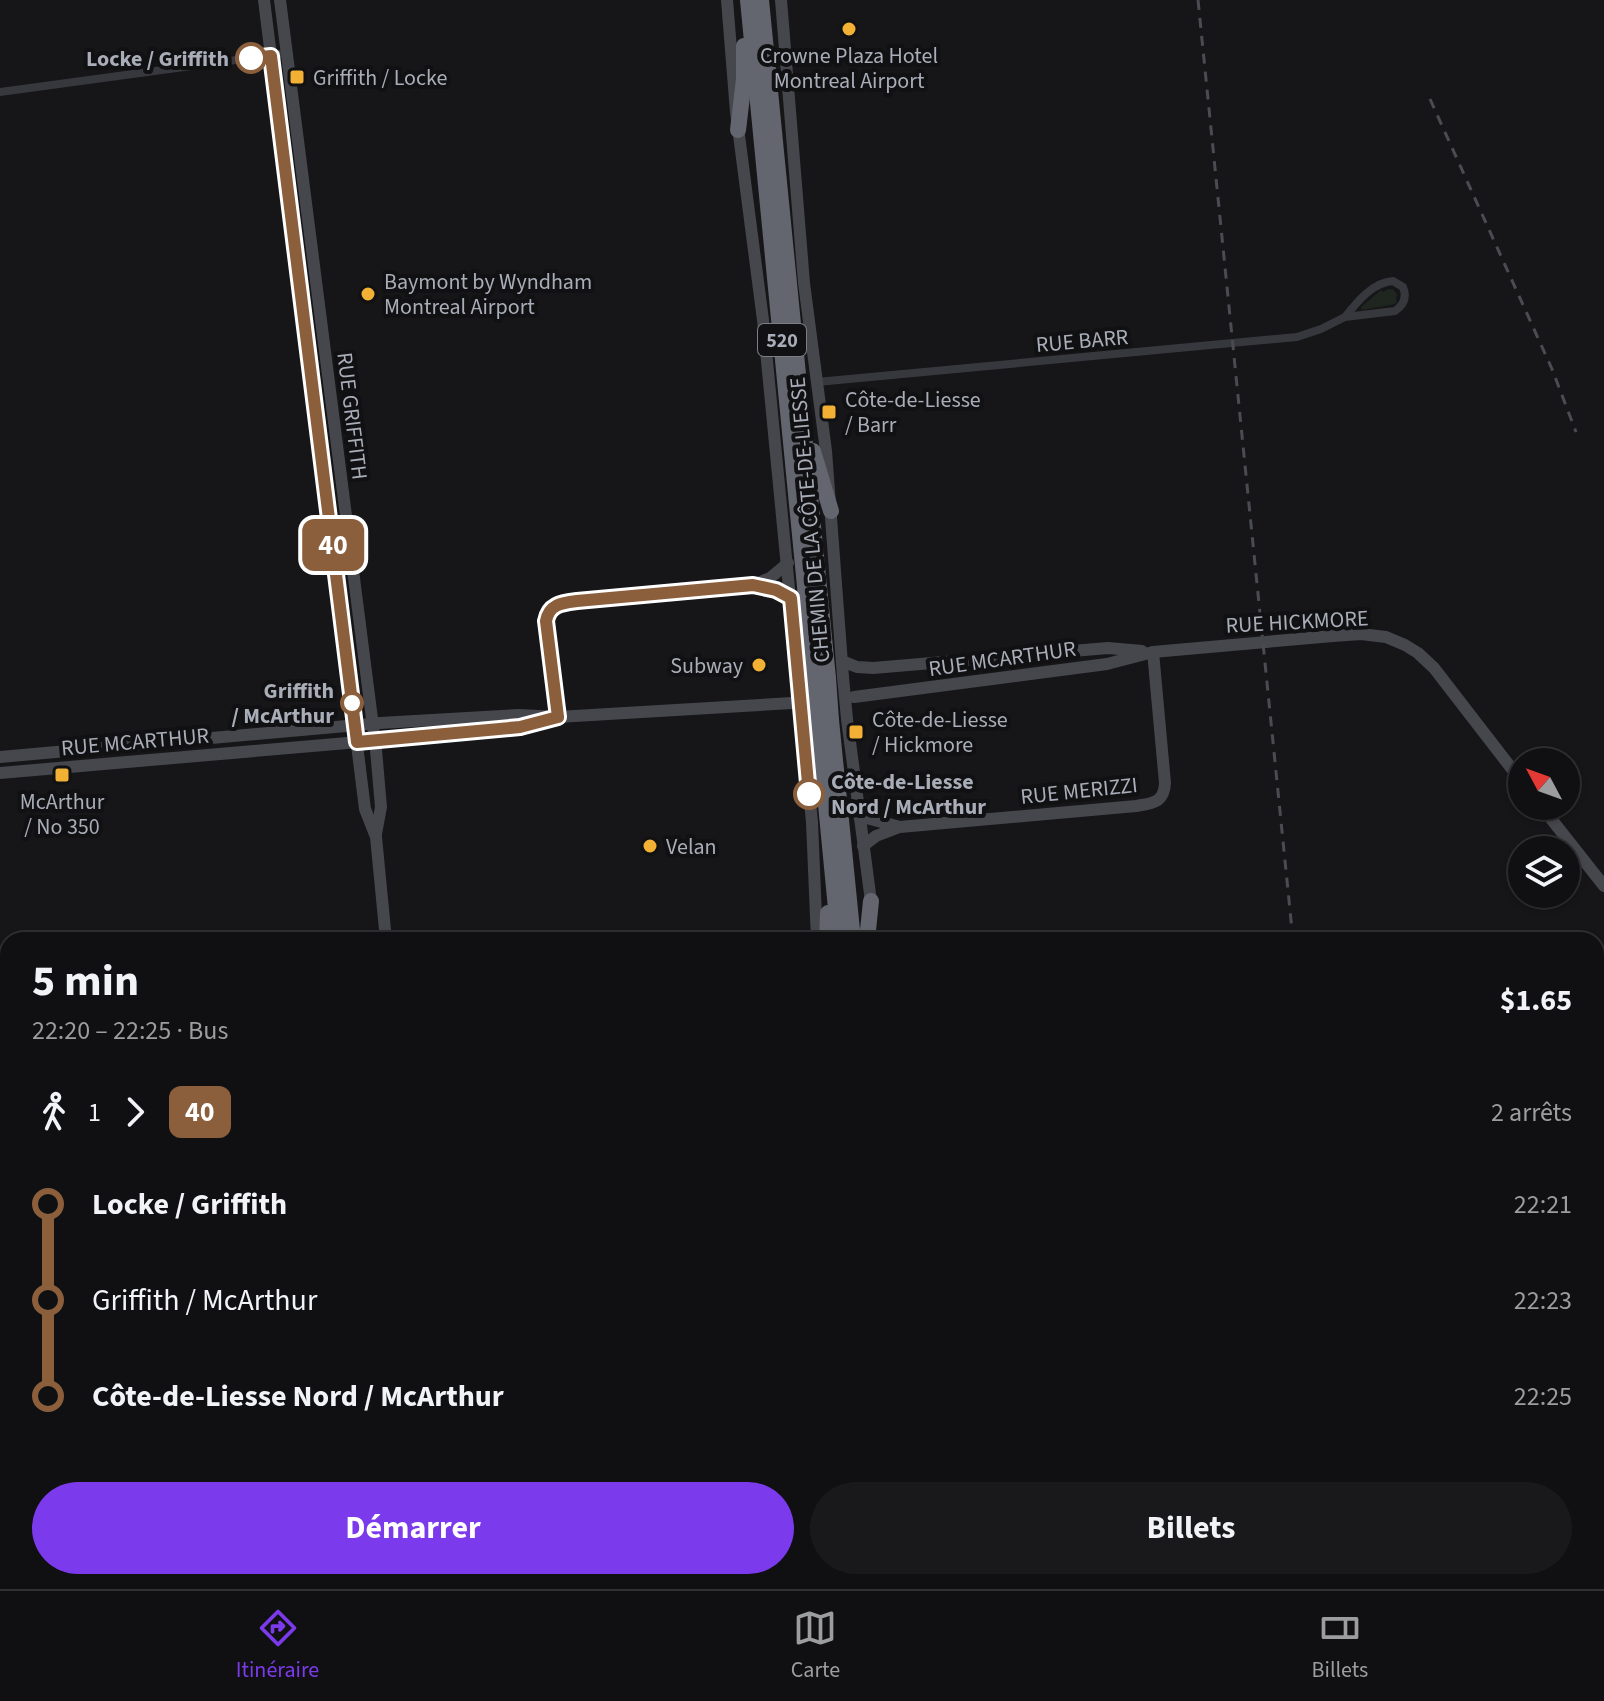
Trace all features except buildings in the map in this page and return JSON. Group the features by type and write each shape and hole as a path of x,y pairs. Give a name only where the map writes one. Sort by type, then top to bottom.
{"highway":[{"path":"738,130 744,79 746,0"},
{"name":"520","path":"746,0 825,720 852,932"},
{"name":"520","path":"761,0 802,416 821,679"},
{"path":"802,416 831,511"},
{"name":"520","path":"825,720 830,843 838,932"},
{"path":"827,932 830,843"},
{"path":"868,932 871,901"}],"street":[{"name":"RUE GRIFFITH","path":"264,0 365,809 376,837"},
{"name":"RUE GRIFFITH","path":"280,0 372,723 381,807 376,837 385,932"},
{"name":"CHEMIN DE LA CÔTE-DE-LIESSE","path":"727,0 738,130 762,304 791,598 821,679 825,720 812,822 817,932"},
{"name":"CHEMIN DE LA CÔTE-DE-LIESSE","path":"781,0 804,283 826,451 842,661 821,679"},
{"path":"0,92 287,53"},
{"path":"290,208 306,206"},
{"path":"299,276 315,274"},
{"name":"RUE BARR","path":"817,382 1297,337 1345,317 1395,311 1405,300 1403,287 1393,281 1384,282 1355,303 1345,317"},
{"path":"558,717 546,621 548,612 554,606 577,601 753,585 770,578 788,563"},
{"path":"753,585 776,590 791,598"},
{"name":"RUE HICKMORE","path":"1153,652 1348,635 1386,637 1412,649 1434,668 1508,764"},
{"path":"842,661 857,667 873,668 1108,648 1153,652"},
{"name":"RUE MCARTHUR","path":"854,697 1107,664 1153,652"},
{"name":"RUE MERIZZI","path":"863,846 876,836 900,827 1136,806 1159,800 1165,783 1153,652"},
{"name":"RUE MCARTHUR","path":"0,757 372,723 519,715 558,717 792,703"},
{"name":"RUE MCARTHUR","path":"0,773 520,727 558,717"},
{"name":"CHEMIN DE LA CÔTE-DE-LIESSE","path":"825,720 859,816 874,932"},
{"name":"RUE MERIZZI","path":"859,816 900,827"},
{"path":"1552,820 1604,886"}],"shaded area":[{"path":"1388,289 1397,294 1395,304 1362,310 1361,307 1381,290"}],"railway":[{"path":"1198,0 1292,932"},
{"path":"1430,99 1552,369 1576,432"}],"bus line":[{"name":"40","path":"251,58 271,56 357,742 520,727 558,717 546,621 548,612 554,606 577,601 753,585 776,590 791,598 809,794"}],"place":[{"name":"Crowne Plaza Hotel Montreal Airport","path":"849,29"},
{"name":"Locke / Griffith","path":"251,58"},
{"name":"Griffith / Locke","path":"297,77"},
{"name":"Baymont by Wyndham Montreal Airport","path":"368,294"},
{"name":"Côte-de-Liesse / Barr","path":"829,412"},
{"name":"Subway","path":"759,665"},
{"name":"Griffith / McArthur","path":"352,703"},
{"name":"Côte-de-Liesse / Hickmore","path":"856,732"},
{"name":"McArthur / No 350","path":"62,775"},
{"name":"Côte-de-Liesse Nord / McArthur","path":"809,794"},
{"name":"Velan","path":"650,846"}]}
